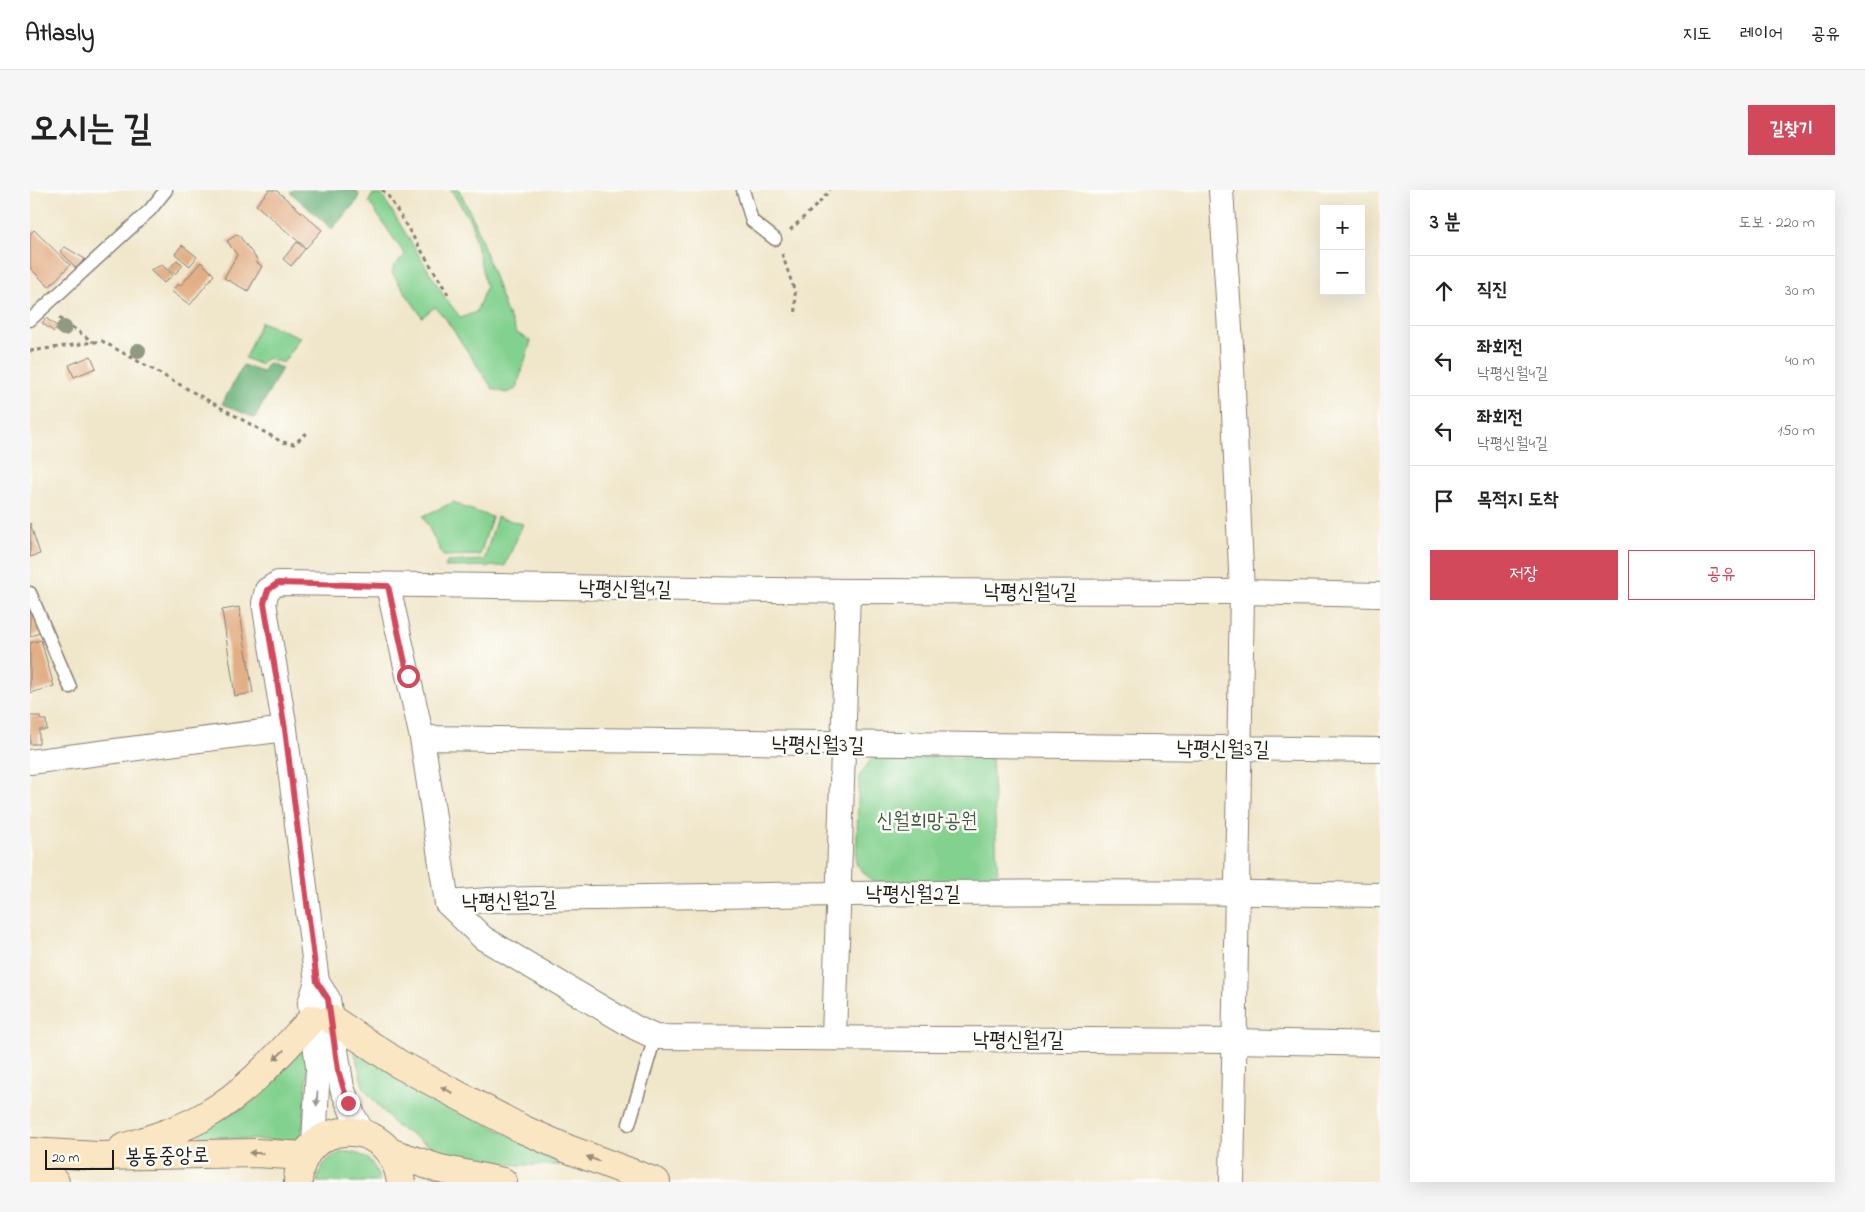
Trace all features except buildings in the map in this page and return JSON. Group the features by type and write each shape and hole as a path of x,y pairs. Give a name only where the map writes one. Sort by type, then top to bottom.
{"street":[{"path":"1221,190 1232,345 1242,592 1232,1182"},
{"name":"낙평신월4길","path":"309,1151 322,1019 328,999 317,982 285,729 264,603 268,590 278,583 388,586 848,591 1242,592 1380,595"},
{"path":"388,586 422,738 447,903 484,938 636,1028 655,1037"},
{"path":"834,1038 848,591"},
{"path":"30,762 285,729"},
{"name":"낙평신월3길","path":"422,738 1380,750"},
{"name":"낙평신월2길","path":"447,903 489,900 839,893 1237,892 1380,895"},
{"path":"97,1156 178,1129 215,1110 251,1082 288,1046 322,1019 399,1064 513,1124 568,1149 656,1182"},
{"name":"낙평신월4길","path":"322,1019 342,1088 363,1133"},
{"name":"낙평신월1길","path":"655,1037 1235,1041 1380,1044"},
{"path":"298,1182 298,1173 309,1151 328,1136 346,1131 363,1133 379,1141 392,1153 399,1168 401,1182"},
{"name":"봉동중앙로","path":"30,1152 97,1156 309,1151"},
{"path":"392,1153 440,1169 503,1182"},
{"path":"30,1179 55,1182"}],"lane":[{"path":"30,320 150,210 166,190"},
{"path":"743,190 752,221 775,240"},
{"path":"30,593 70,688"},
{"path":"629,1124 655,1037"}],"path":[{"path":"382,190 387,194 448,294"},
{"path":"796,316 795,292 782,254 775,240 781,238 819,203 830,190"},
{"path":"44,307 93,342"},
{"path":"30,351 102,341 282,442 294,444 309,431"}],"green space":[{"path":"293,190 355,190 359,193 358,200 332,229 290,192"},
{"path":"451,190 459,190 475,222 506,311 517,333 531,341 516,389 506,393 493,389 445,318 435,307 422,317 392,273 394,266 405,255 369,202 372,195 382,195 446,299 461,318 476,312 486,287 471,222"},
{"path":"261,322 300,337 283,363 266,358 261,365 245,358"},
{"path":"268,363 282,368 255,418 222,404 243,365 262,372"},
{"path":"454,502 492,517 480,555 443,556 423,516"},
{"path":"497,517 523,524 505,566 445,567 447,562 484,560"},
{"name":"신월희망공원","path":"873,757 992,758 998,881 873,882 856,864 859,776"},
{"path":"353,1045 437,1101 557,1157 560,1165 518,1165 448,1156 396,1126 364,1089"},
{"path":"304,1048 309,1056 303,1127 298,1141 201,1138 198,1133 202,1128 252,1103 294,1050"},
{"path":"342,1152 356,1153 372,1163 379,1182 317,1182 320,1171 325,1163"}],"route":[{"path":"348,1103 338,1070 328,999 317,982 285,729 264,603 268,590 278,583 388,586 408,676"}]}
